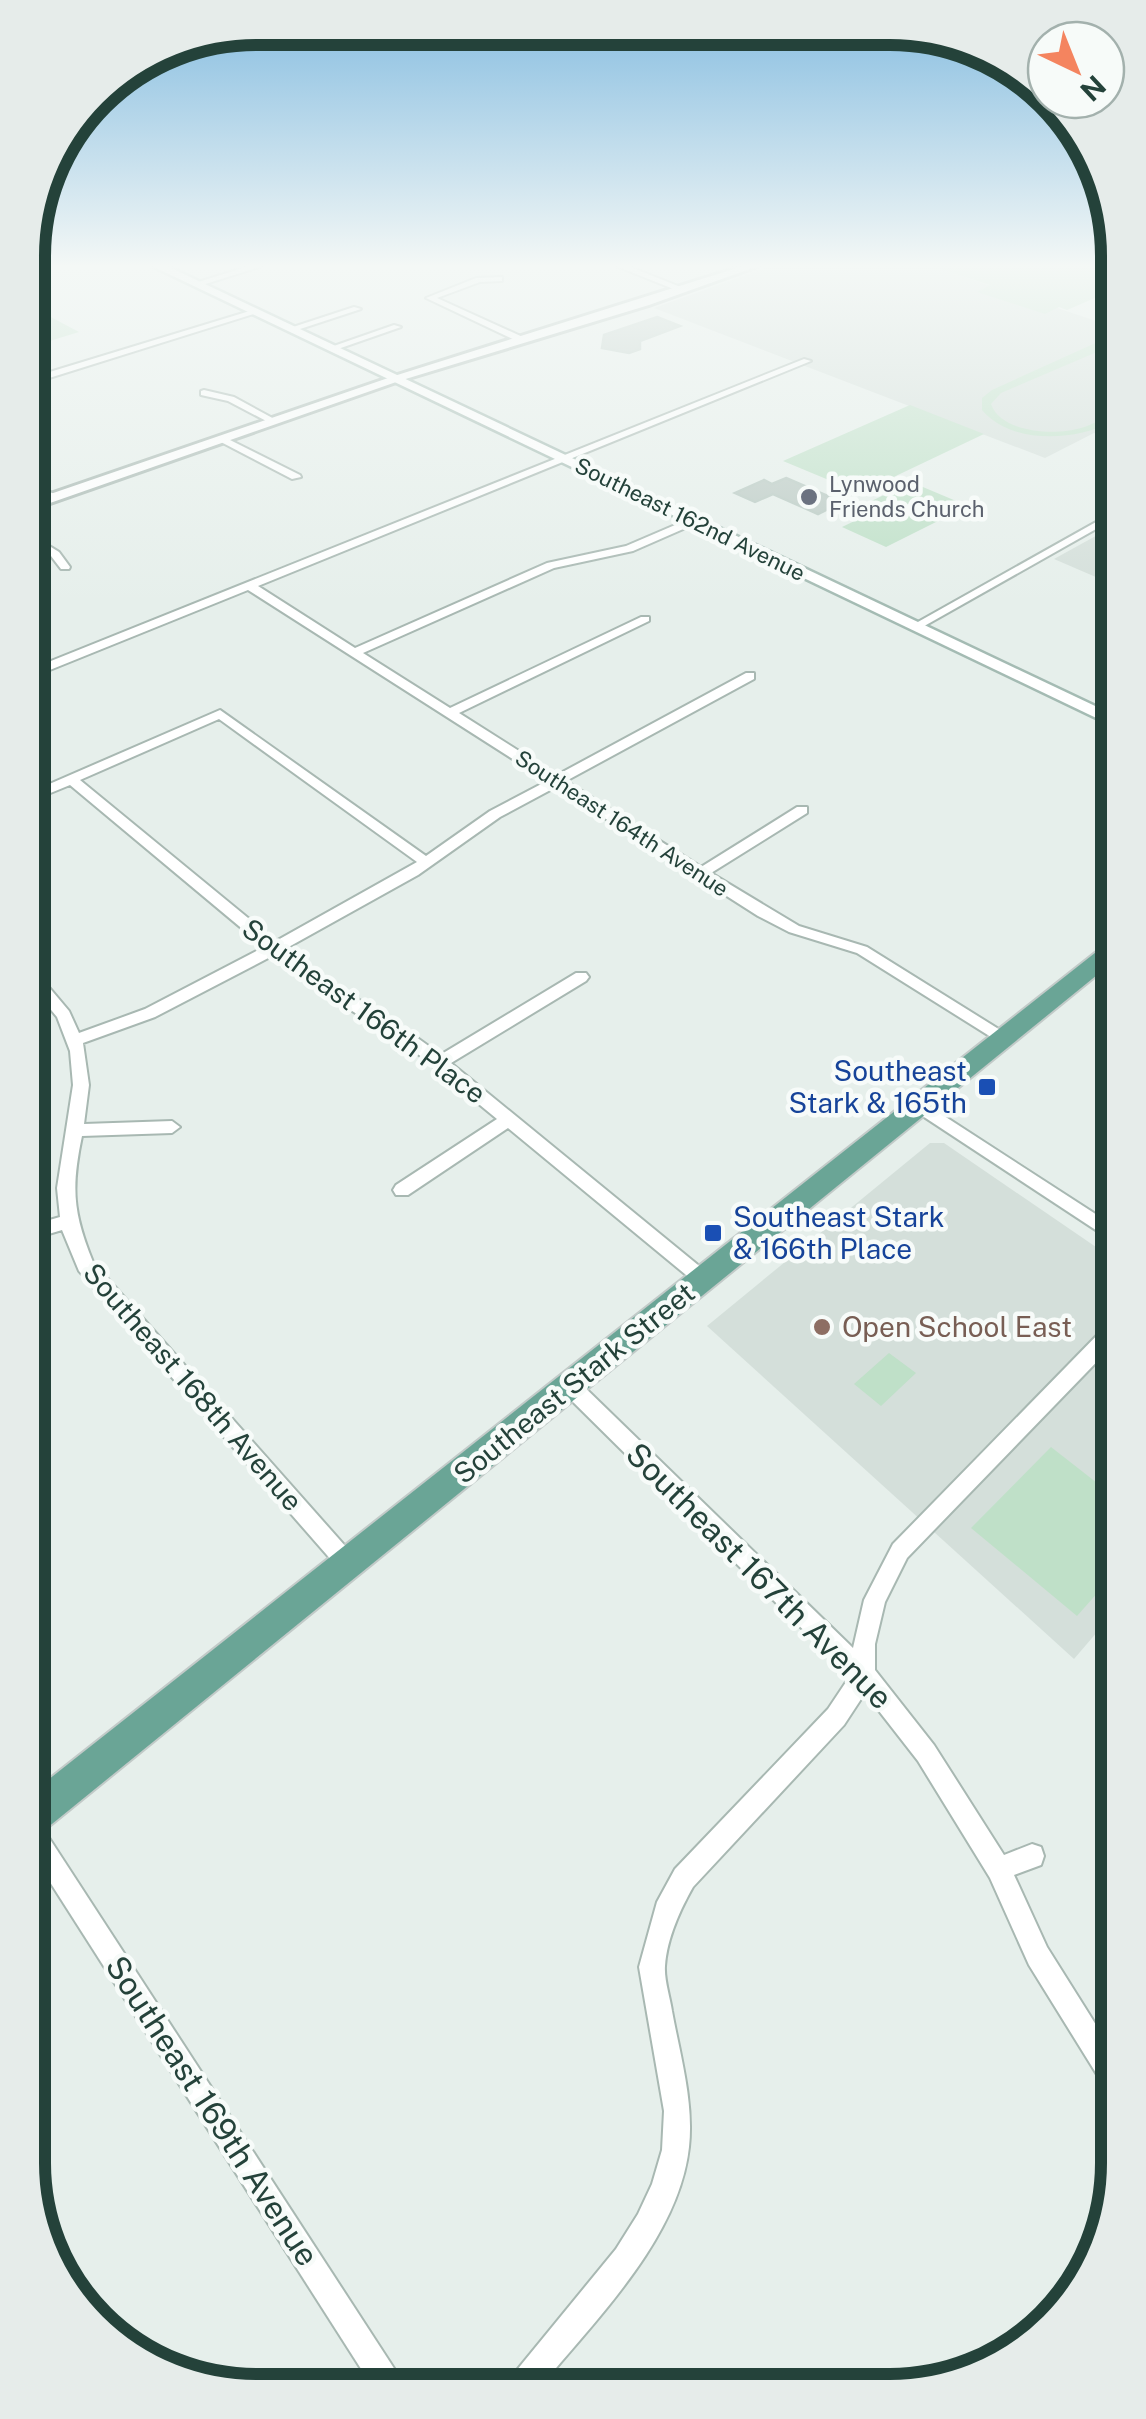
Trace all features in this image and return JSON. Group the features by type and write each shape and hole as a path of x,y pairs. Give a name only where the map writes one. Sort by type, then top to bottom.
{"main road":[{"name":"Southeast 162nd Avenue","path":"395,379 1101,716"},
{"name":"Southeast Stark Street","path":"45,1806 1101,960"}],"street":[{"path":"45,501 395,379"},
{"path":"45,668 763,379"},
{"path":"204,393 232,400 273,421"},
{"path":"222,439 296,476"},
{"path":"45,493 53,498"},
{"path":"355,652 551,565 629,549 692,521"},
{"path":"915,627 1101,522"},
{"path":"45,547 65,567"},
{"name":"Southeast 164th Avenue","path":"249,585 779,922 873,956 1005,1038"},
{"path":"450,713 645,618"},
{"path":"76,1040 150,1013 274,948 427,863 478,825 750,676"},
{"path":"45,791 220,714 427,863"},
{"name":"Southeast 166th Place","path":"72,780 312,979 440,1063 702,1279"},
{"path":"701,873 802,810"},
{"path":"440,1063 581,977"},
{"name":"Southeast 168th Avenue","path":"45,990 76,1040 84,1069 63,1190 67,1222 86,1266 347,1563"},
{"path":"921,1107 1101,1226"},
{"path":"402,1190 508,1120"},
{"path":"76,1130 172,1127"},
{"path":"45,1228 67,1222"},
{"path":"531,2374 656,2214 672,2174 678,2130 652,1967 666,1911 684,1878 836,1717 864,1674 864,1644 875,1600 900,1551 1101,1344"},
{"name":"Southeast 167th Avenue","path":"570,1386 864,1674 926,1753 999,1869 1038,1956 1101,2058"},
{"name":"Southeast 169th Avenue","path":"45,1852 381,2374"},
{"path":"999,1869 1032,1856"}],"shaded area":[{"path":"839,379 1101,379 1101,435 1094,433 1045,458"},
{"path":"1101,533 1101,579 1054,559"},
{"path":"930,1143 944,1143 1101,1250 1101,1628 1074,1659 707,1326"}],"green space":[{"path":"1016,379 1034,379 1001,393 991,404 997,414 1017,426 1044,432 1070,430 1101,419 1101,426 1062,436 1010,429 982,410 982,398"},
{"path":"910,405 984,434 860,493 783,461"},
{"path":"911,482 968,506 886,547 842,527 871,513 859,507"},
{"path":"889,1353 916,1373 881,1406 854,1384"},
{"path":"1051,1447 1101,1486 1101,1589 1077,1616 971,1528"}],"building":[{"name":"Lynwood Friends Church","path":"786,478 842,502 818,514 773,494 755,502 735,493 764,480 772,484"}],"place":[{"name":"Lynwood Friends Church","path":"809,497"},
{"name":"Southeast Stark & 165th","path":"987,1087"},
{"name":"Southeast Stark & 166th Place","path":"713,1233"},
{"name":"Open School East","path":"822,1327"}]}
